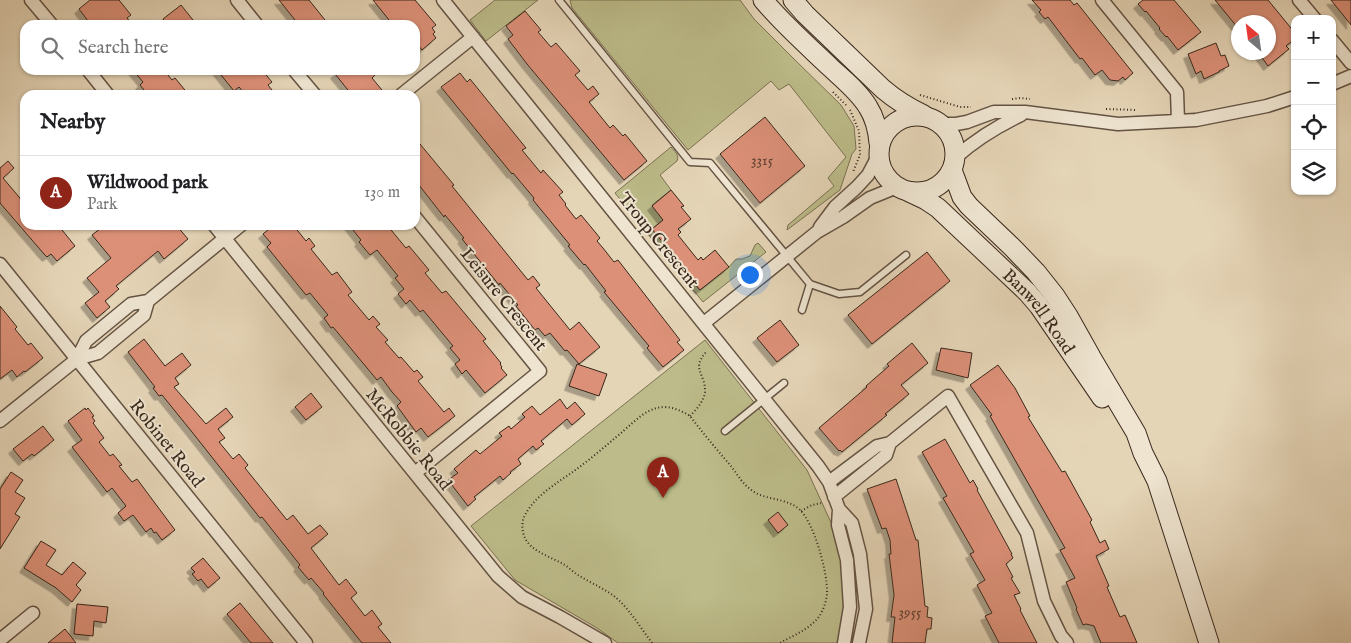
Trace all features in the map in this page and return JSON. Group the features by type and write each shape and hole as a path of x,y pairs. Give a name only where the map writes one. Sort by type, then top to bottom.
{"main road":[{"path":"764,0 794,33 849,85 868,106 878,132 880,168 887,179 903,190 922,192 934,188 944,180 953,164 954,145 950,133 936,120 910,109 895,100 805,14 793,0"},
{"path":"878,150 885,132 893,123 905,117 917,115 936,120"},
{"name":"Banwell Road","path":"953,164 962,197 1036,272 1055,296 1136,433 1143,453 1157,481 1209,643"},
{"name":"Banwell Road","path":"903,190 926,200 938,208 1027,292 1039,306 1143,453"}],"street":[{"path":"31,0 48,20"},
{"path":"237,0 253,20"},
{"name":"Troup Crescent","path":"443,0 818,466 828,482 837,503 852,523 860,554 866,609 859,643"},
{"path":"1102,0 1177,92 1178,121"},
{"path":"1299,0 1312,15"},
{"path":"407,90 473,37"},
{"path":"1336,45 1351,63"},
{"path":"92,75 104,90"},
{"path":"298,75 311,90"},
{"path":"1336,82 1351,76"},
{"path":"936,120 967,122 994,112 1025,112 1118,124 1196,120 1258,108 1291,98"},
{"path":"953,164 970,144 991,130 1025,112"},
{"path":"817,232 835,207 857,188 868,175 878,150"},
{"path":"704,323 817,232 870,198 903,190"},
{"name":"Leisure Crescent","path":"415,473 540,371 420,223"},
{"name":"McRobbie Road","path":"218,230 498,576 522,597 605,643"},
{"path":"0,421 77,360 86,341 131,304 148,300 234,230"},
{"name":"Robinet Road","path":"0,264 306,643"},
{"path":"828,482 877,446 890,443 948,396 1027,533 1044,601 1061,636 1067,643"},
{"path":"837,503 886,455 890,443"},
{"name":"Troup Crescent","path":"837,503 838,525 847,560 850,607 844,643"},
{"path":"0,640 33,613"}],"lane":[{"path":"559,0 690,162 710,163 810,284 839,294 860,292 906,255"},
{"path":"802,310 810,284"},
{"path":"725,430 784,383"}],"path":[{"path":"830,89 850,109 859,132 860,155 850,178"},
{"path":"690,416 703,399 705,391 698,366 701,357 707,351"},
{"path":"652,643 627,610 615,598 530,545 524,536 522,526 524,517 534,502 553,485 596,454 643,414 653,408 680,410 690,416 740,480 752,491 764,497 792,503 801,511 813,529 822,557 827,592 825,606 817,619 803,630 780,643"},
{"path":"801,511 821,503"}],"shaded area":[{"path":"495,0 538,0 486,41 470,20"},
{"path":"570,0 740,0 754,19 841,105 854,126 856,149 852,154 840,190 787,230 788,225 834,186 828,178 846,157 789,84 779,90 771,81 688,150 572,8"},
{"path":"671,147 678,159 660,175 671,190 652,205 663,220 652,229 700,290 736,259 750,256 755,245 758,243 766,252 703,302 615,193"},
{"path":"705,340 807,470 839,540 847,616 838,643 618,643 597,628 515,580 471,526"}],"building":[{"path":"90,0 119,0 131,15 127,18 129,20 87,20 79,9"},
{"path":"279,0 309,0 325,20 295,20"},
{"path":"373,0 415,0 436,25 432,28 436,38 422,50 420,47 420,20 389,20"},
{"path":"1032,0 1070,0 1074,5 1077,3 1133,73 1125,80 1123,77 1118,81 1110,80 1102,70 1095,75 1082,58 1080,59 1048,17 1045,19 1039,12 1041,10"},
{"path":"1143,0 1174,0 1201,32 1178,50 1138,4"},
{"path":"1215,0 1268,0 1291,28 1291,42 1286,46 1289,49 1276,60 1276,15 1231,15 1231,19"},
{"path":"1331,0 1351,0 1351,25"},
{"path":"181,5 193,20 164,20"},
{"path":"525,11 541,30 538,32 551,47 556,43 580,71 575,75 588,90 593,86 599,94 589,102 610,128 613,125 623,136 625,134 647,161 624,180 508,39 513,35 506,26"},
{"path":"1216,43 1221,56 1225,55 1229,66 1204,79 1201,71 1196,74 1188,54"},
{"path":"1264,60 1275,60 1268,66"},
{"path":"460,73 467,82 470,79 526,148 522,150 541,173 543,170 563,192 559,195 576,219 581,215 600,238 597,241 614,262 618,260 680,340 677,342 684,350 663,367 647,348 649,346 604,292 606,291 585,264 568,246 570,245 533,200 534,198 441,87"},
{"path":"137,75 168,75 172,80 175,78 185,90 144,90 140,85 143,82"},
{"path":"221,75 266,75 272,82 268,85 272,90 242,90 239,87 233,90"},
{"path":"336,75 375,75 372,78 382,90 348,90"},
{"path":"765,117 805,166 760,203 720,154"},
{"path":"420,144 528,280 533,276 540,285 536,288 570,330 579,322 600,347 579,364 550,333 545,336 538,328 535,330 516,306 518,305 500,283 499,285 445,215 444,217 420,186"},
{"path":"8,161 14,168 3,178 20,198 20,226 0,203 0,168"},
{"path":"671,190 684,206 681,207 691,219 678,229 681,232 678,235 698,260 701,257 703,260 715,250 729,267 700,290 652,229 663,220 652,206"},
{"path":"23,230 62,230 75,246 57,261 51,254 47,257"},
{"path":"98,230 180,230 188,239 164,259 158,251 116,286 119,289 105,301 110,307 97,318 85,303 99,292 87,278 111,258 92,235"},
{"path":"268,230 297,230 306,241 309,238 315,246 311,249 332,275 337,272 352,292 348,295 369,320 373,316 380,324 376,327 388,340 385,342 414,372 417,370 423,377 418,381 444,412 449,408 455,416 428,437 421,428 416,432 397,406 401,402 381,377 377,380 333,327 331,328 324,318 328,315 310,293 306,295 267,247 271,243 263,234"},
{"path":"353,230 391,230 406,248 409,246 429,270 425,273 442,293 446,291 486,339 483,341 501,363 501,368 507,375 485,393 466,370 462,374 455,364 460,360 450,348 453,346 423,310 420,312 410,300 406,304 398,294 404,289 395,278 398,276 377,250 370,255 359,242 361,240"},
{"path":"927,252 950,281 872,344 848,315"},
{"path":"0,306 17,327 15,329 28,345 31,343 43,358 17,377 12,370 0,379"},
{"path":"780,320 799,345 777,362 757,338"},
{"path":"144,339 165,366 182,353 191,365 175,378 179,384 174,387 206,424 226,408 233,417 218,429 225,438 219,442 233,459 239,454 248,465 245,468 287,520 293,515 308,534 320,525 328,534 311,548 339,585 346,579 357,593 351,598 365,616 372,610 382,624 378,627 391,643 362,643 324,593 298,567 300,565 162,395 159,396 153,388 155,387 128,352"},
{"path":"912,343 928,363 901,385 909,394 842,452 839,451 819,428 867,387 889,366 887,364"},
{"path":"941,348 972,353 968,378 936,370"},
{"path":"577,364 607,374 599,396 569,386"},
{"path":"998,365 1015,388 1030,416 1028,417 1062,472 1065,471 1092,520 1090,522 1100,543 1105,540 1109,549 1096,556 1120,617 1125,615 1137,643 1101,643 1094,626 1083,625 1066,582 1075,578 1060,550 1065,548 990,416 992,415 970,385"},
{"path":"311,393 322,407 306,420 295,407"},
{"path":"560,399 567,409 575,402 585,414 572,425 567,419 541,441 544,444 536,450 533,446 518,459 521,464 511,473 503,480 500,476 474,497 476,499 468,506 448,480 458,473 454,469 476,450 480,454 502,436 499,433 509,426 511,429 525,417 522,414 532,406 540,415"},
{"path":"85,408 86,410 88,408 94,416 92,417 95,421 93,423 104,438 99,442 110,456 113,454 122,465 119,466 132,482 137,479 175,530 162,540 151,528 146,532 133,515 124,521 118,513 126,506 112,488 107,492 72,447 82,440 68,421"},
{"path":"43,426 54,440 34,456 32,454 23,461 13,449"},
{"path":"945,439 970,483 973,480 1012,554 1013,558 1006,564 1013,577 1011,578 1020,593 1014,595 1037,643 999,643 985,616 992,613 977,585 985,580 970,554 974,552 943,498 947,496 922,452"},
{"path":"11,472 23,480 15,492 25,498 15,514 20,517 0,549 0,489"},
{"path":"896,479 916,540 918,540 925,606 928,607 927,617 932,618 931,629 927,629 925,643 892,643 895,617 891,617 894,595 889,554 891,554 890,540 886,528 882,529 867,489"},
{"path":"778,512 788,525 778,533 768,520"},
{"path":"41,541 56,550 46,565 62,575 73,562 86,573 76,585 81,590 72,602 56,588 24,568"},
{"path":"203,558 220,578 208,588 201,579 198,581 192,574 195,572 191,568"},
{"path":"240,603 273,643 251,643 227,614"},
{"path":"77,604 108,607 106,623 94,621 93,636 74,634"},
{"path":"65,629 76,643 48,643"}],"place":[{"name":"Wildwood park","path":"663,498"}]}
